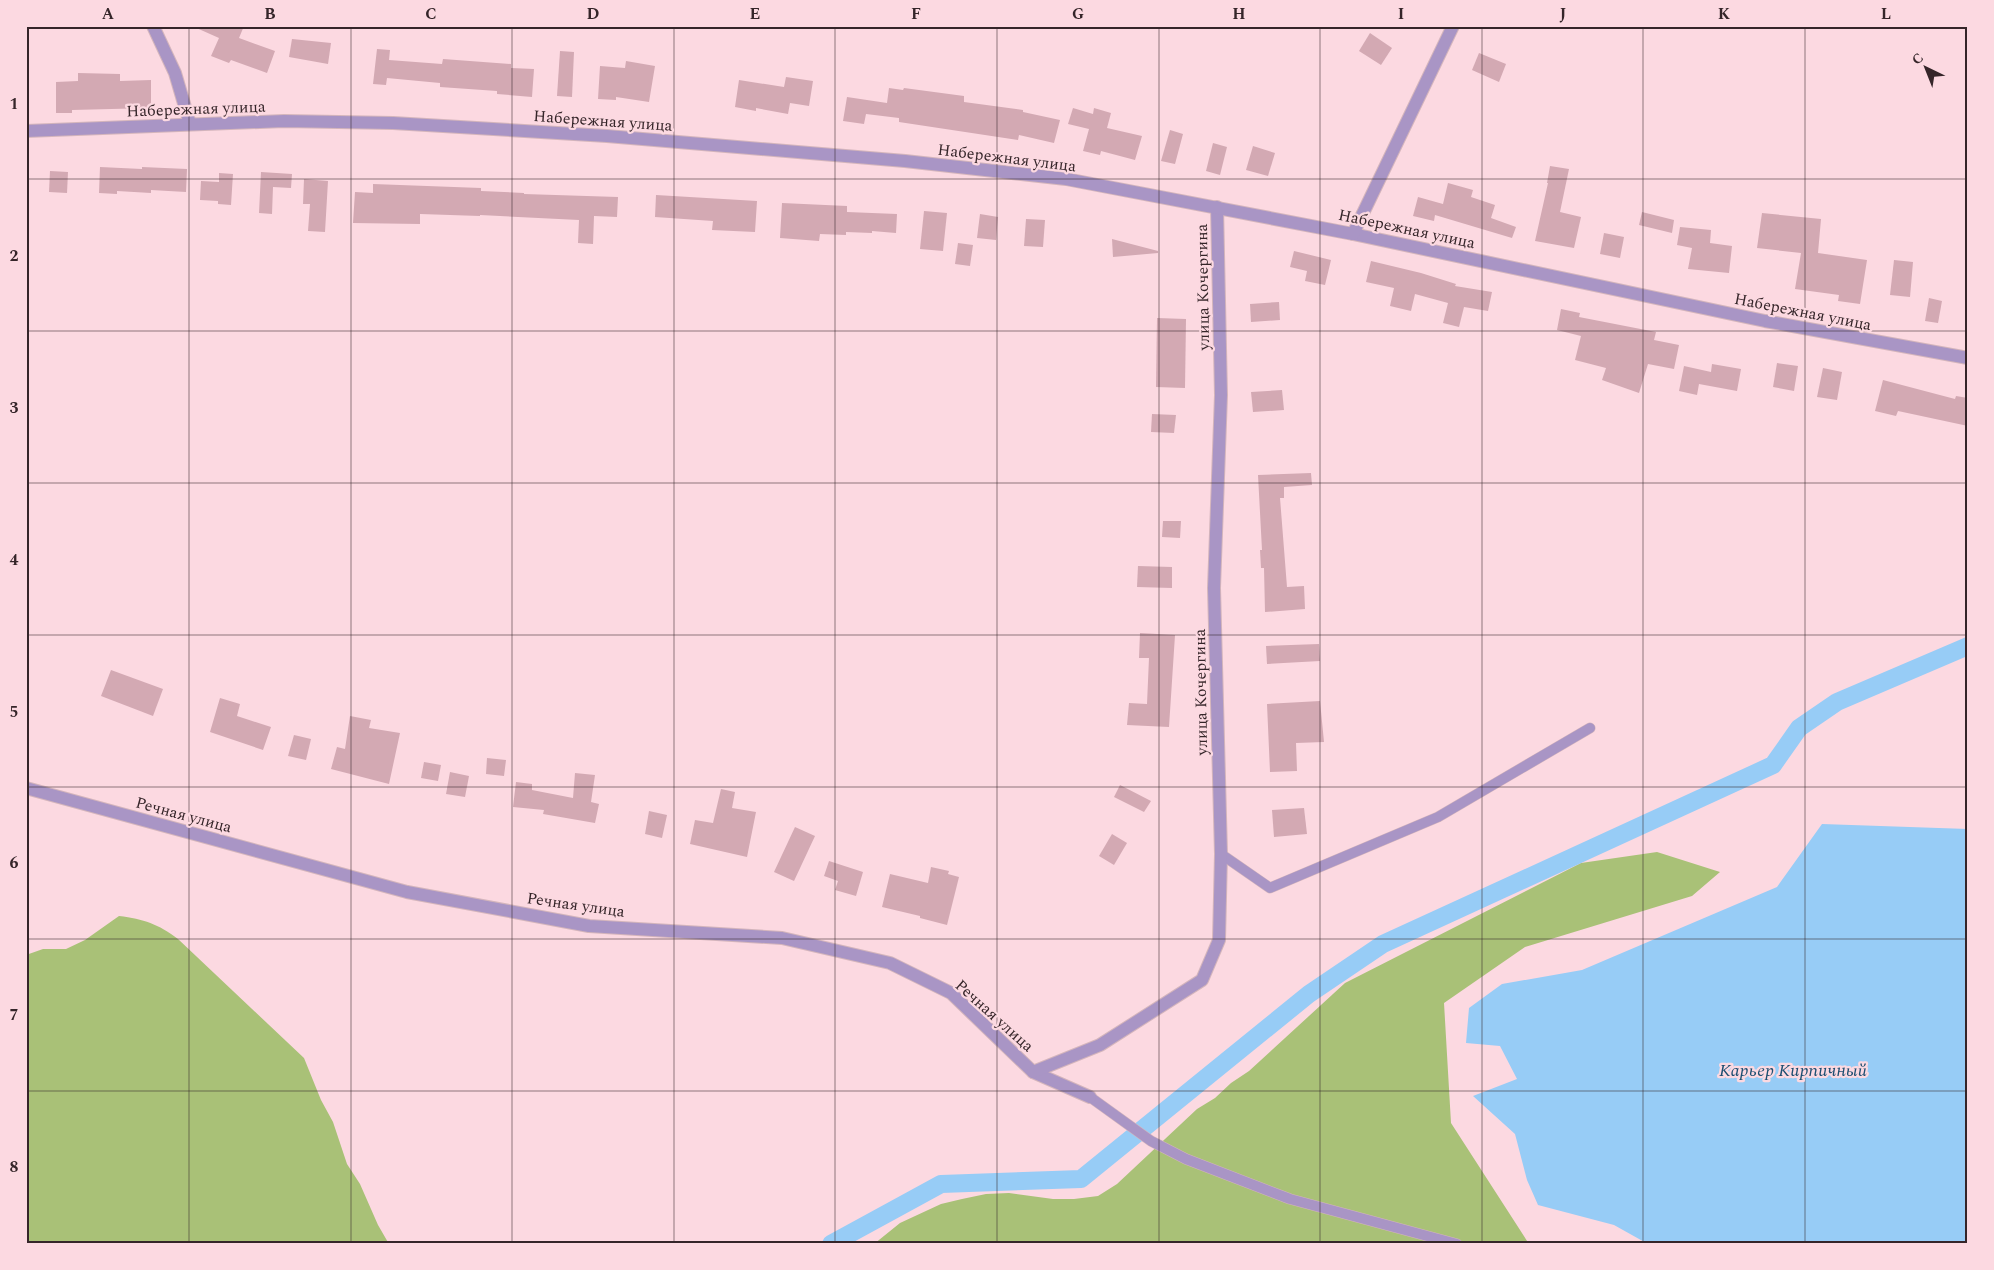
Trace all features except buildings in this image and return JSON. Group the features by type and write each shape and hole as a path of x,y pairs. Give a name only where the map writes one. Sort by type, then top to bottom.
{"street":[{"path":"153,26 174,73 190,124"},
{"path":"1353,234 1453,26"},
{"name":"Набережная улица","path":"26,130 284,121 393,123 607,136 905,161 1066,179 1217,206 1765,321 1968,358"},
{"name":"улица Кочергина","path":"1033,1072 1100,1045 1202,980 1218,940 1221,854 1214,588 1221,395 1217,206"},
{"name":"Речная улица","path":"26,788 407,892 590,926 782,938 890,963 951,993 1033,1072 1090,1097"}],"lane":[{"path":"1221,854 1270,888 1438,817 1590,728"},
{"path":"1090,1097 1151,1141 1186,1159 1290,1199 1457,1244"}],"green space":[{"path":"1657,852 1720,872 1692,896 1525,947 1444,1003 1451,1123 1529,1244 1369,1244 1360,1241 1361,1244 874,1244 900,1223 941,1204 962,1199 986,1194 1009,1193 1053,1199 1098,1196 1117,1184 1197,1109 1215,1098 1231,1083 1249,1071 1345,983 1581,863"},
{"path":"119,916 150,923 178,939 304,1058 321,1100 333,1122 347,1164 360,1184 378,1225 389,1244 26,1244 26,955 43,949 66,949 85,940"}],"water":[{"name":"Карьер Кирпичный","path":"1822,824 1968,829 1968,1244 1648,1244 1614,1225 1538,1205 1527,1180 1515,1134 1473,1096 1517,1079 1500,1046 1466,1043 1469,1008 1502,984 1582,970 1777,887"}],"waterway":[{"path":"831,1244 941,1184 1081,1179 1309,994 1383,944 1773,765 1799,728 1837,702 1968,646"}]}
